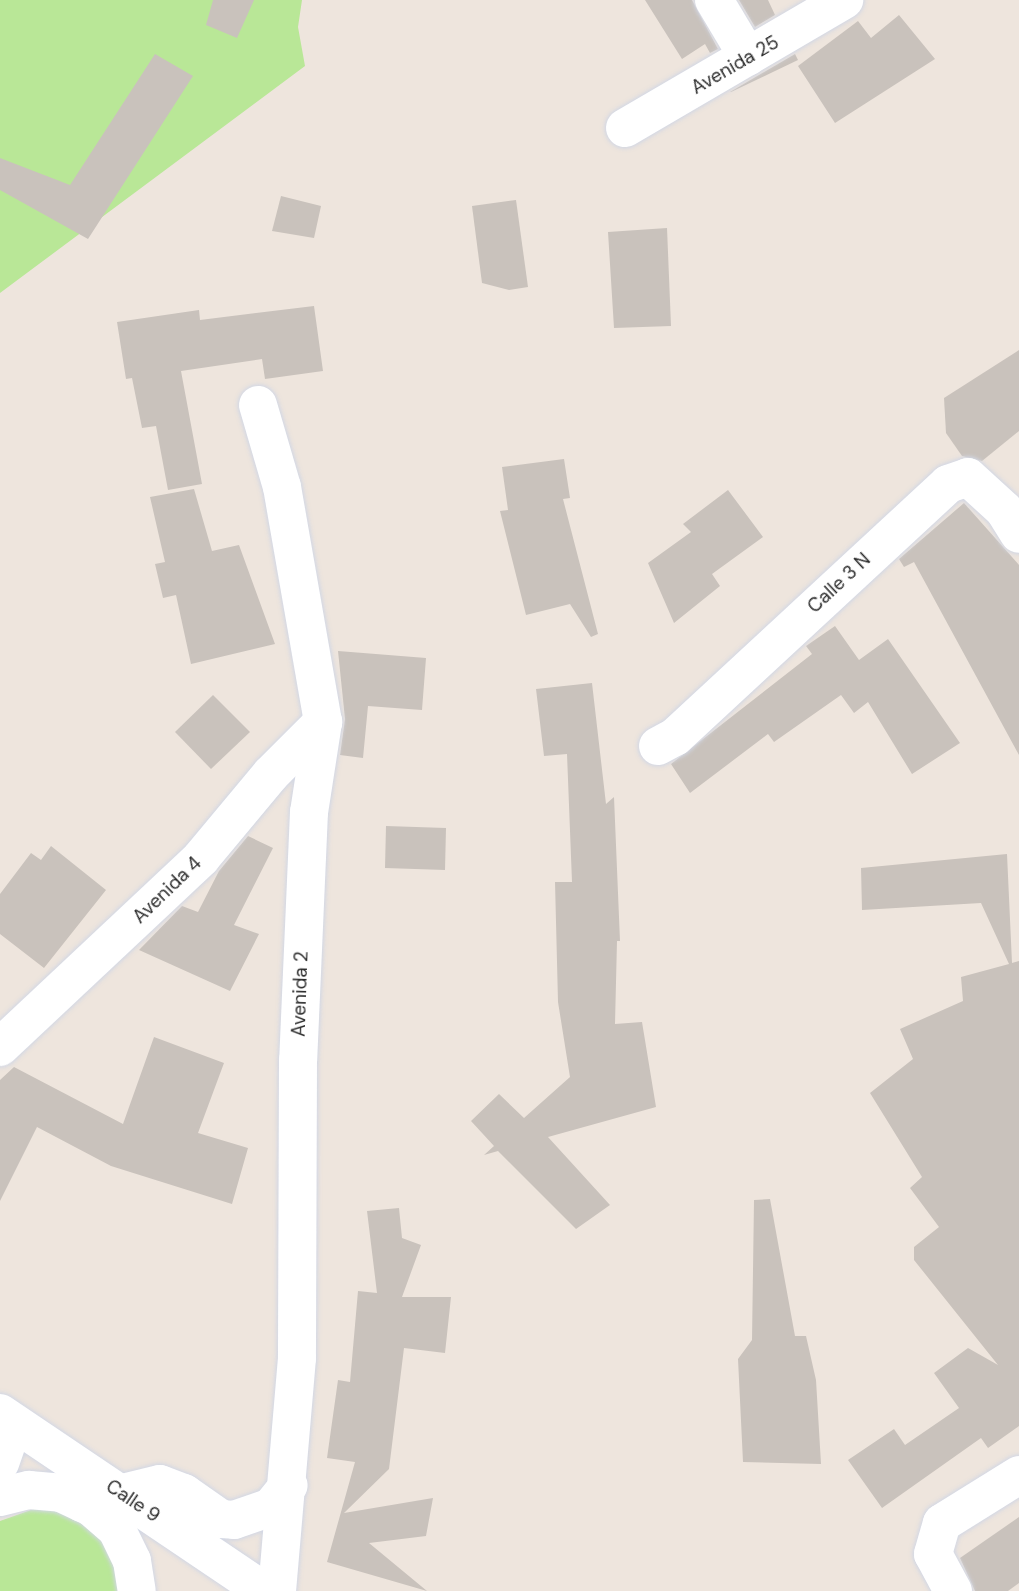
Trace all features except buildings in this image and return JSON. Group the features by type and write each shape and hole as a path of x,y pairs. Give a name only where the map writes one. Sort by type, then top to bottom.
{"street":[{"path":"713,0 748,57"},
{"name":"Avenida 25","path":"625,128 844,0"},
{"name":"Avenida 2","path":"258,405 282,487 323,722 309,813 298,1060 297,1358 289,1485 277,1591"},
{"name":"Calle 3 N","path":"658,746 675,737 948,484 968,477 1004,510 1019,534"},
{"name":"Avenida 4","path":"0,1047 201,858 271,774 323,722"},
{"name":"Calle 9","path":"0,1413 264,1591"},
{"path":"0,1424 7,1443 0,1463"},
{"path":"953,1591 933,1554 942,1523 1019,1475"},
{"path":"82,1503 160,1484 184,1493 221,1519 234,1520 271,1507 289,1485"},
{"path":"0,1497 29,1490 61,1493 82,1503 117,1530 134,1576"},
{"path":"123,1494 137,1512 139,1531 134,1576"}],"green space":[{"path":"0,0 302,0 298,27 305,66 0,293"},
{"path":"45,1505 68,1513 110,1547 119,1591 0,1591 0,1521"}]}
